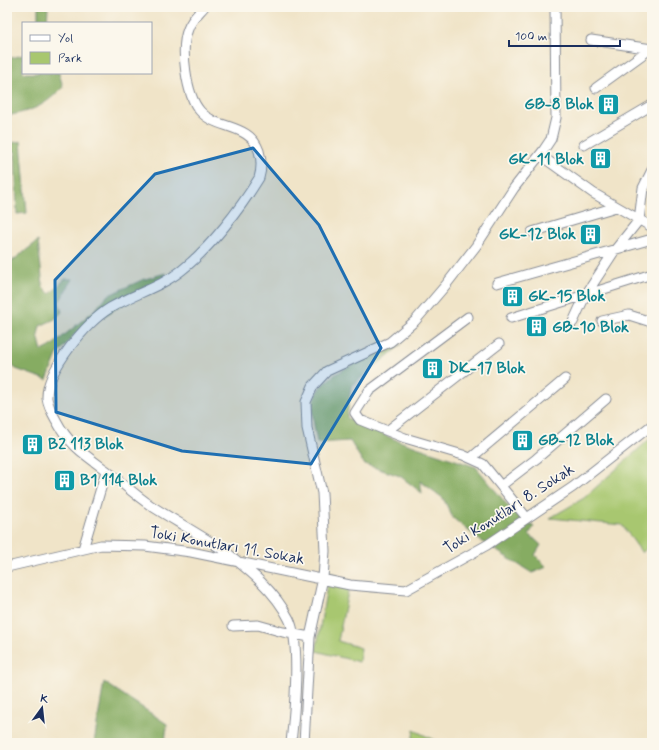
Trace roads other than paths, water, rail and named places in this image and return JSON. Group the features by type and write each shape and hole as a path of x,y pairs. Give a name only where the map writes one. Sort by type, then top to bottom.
{"street":[{"path":"204,7 188,28 184,46 187,75 195,104 200,112 209,118 244,132 252,139 257,147 262,168 260,178 200,254 168,281 123,301 99,316 86,329 58,365 47,397 50,410 72,444 85,457 106,471 148,504 196,532 239,563 273,594 290,620 294,634 295,695 292,743"},
{"path":"304,743 310,637 323,578 325,551 324,509 319,476 307,428 305,410 309,395 313,386 327,371 390,342 415,321 476,246 514,188 551,139 556,118 555,7"},
{"path":"591,40 651,49"},
{"path":"596,88 651,49"},
{"path":"584,145 652,106"},
{"path":"540,155 593,193 652,227"},
{"path":"573,322 584,296 615,250 639,220 643,188 652,170"},
{"path":"532,232 616,207"},
{"path":"497,283 652,239"},
{"path":"511,318 652,274"},
{"path":"602,321 628,315 648,321 652,320"},
{"path":"468,317 369,391 355,413 360,420 387,431 471,458 483,464 502,485 527,518"},
{"path":"387,431 499,344"},
{"path":"471,458 565,379"},
{"path":"502,485 536,459 606,399"},
{"name":"Toki Konutları 8. Sokak","path":"323,578 350,585 406,590 487,545 573,487 652,425"},
{"path":"84,549 106,471"},
{"name":"Toki Konutları 11. Sokak","path":"7,567 101,545 145,546 191,552 280,572 323,578"},
{"path":"232,626 258,625 310,637"}],"place":[{"name":"GB-8 Blok","path":"609,104"},
{"name":"GK-11 Blok","path":"600,159"},
{"name":"GK-12 Blok","path":"591,234"},
{"name":"GK-15 Blok","path":"512,296"},
{"name":"GB-10 Blok","path":"537,327"},
{"name":"DK-17 Blok","path":"433,368"},
{"name":"GB-12 Blok","path":"522,440"},
{"name":"B2 113 Blok","path":"33,444"},
{"name":"B1 114 Blok","path":"64,480"}]}
